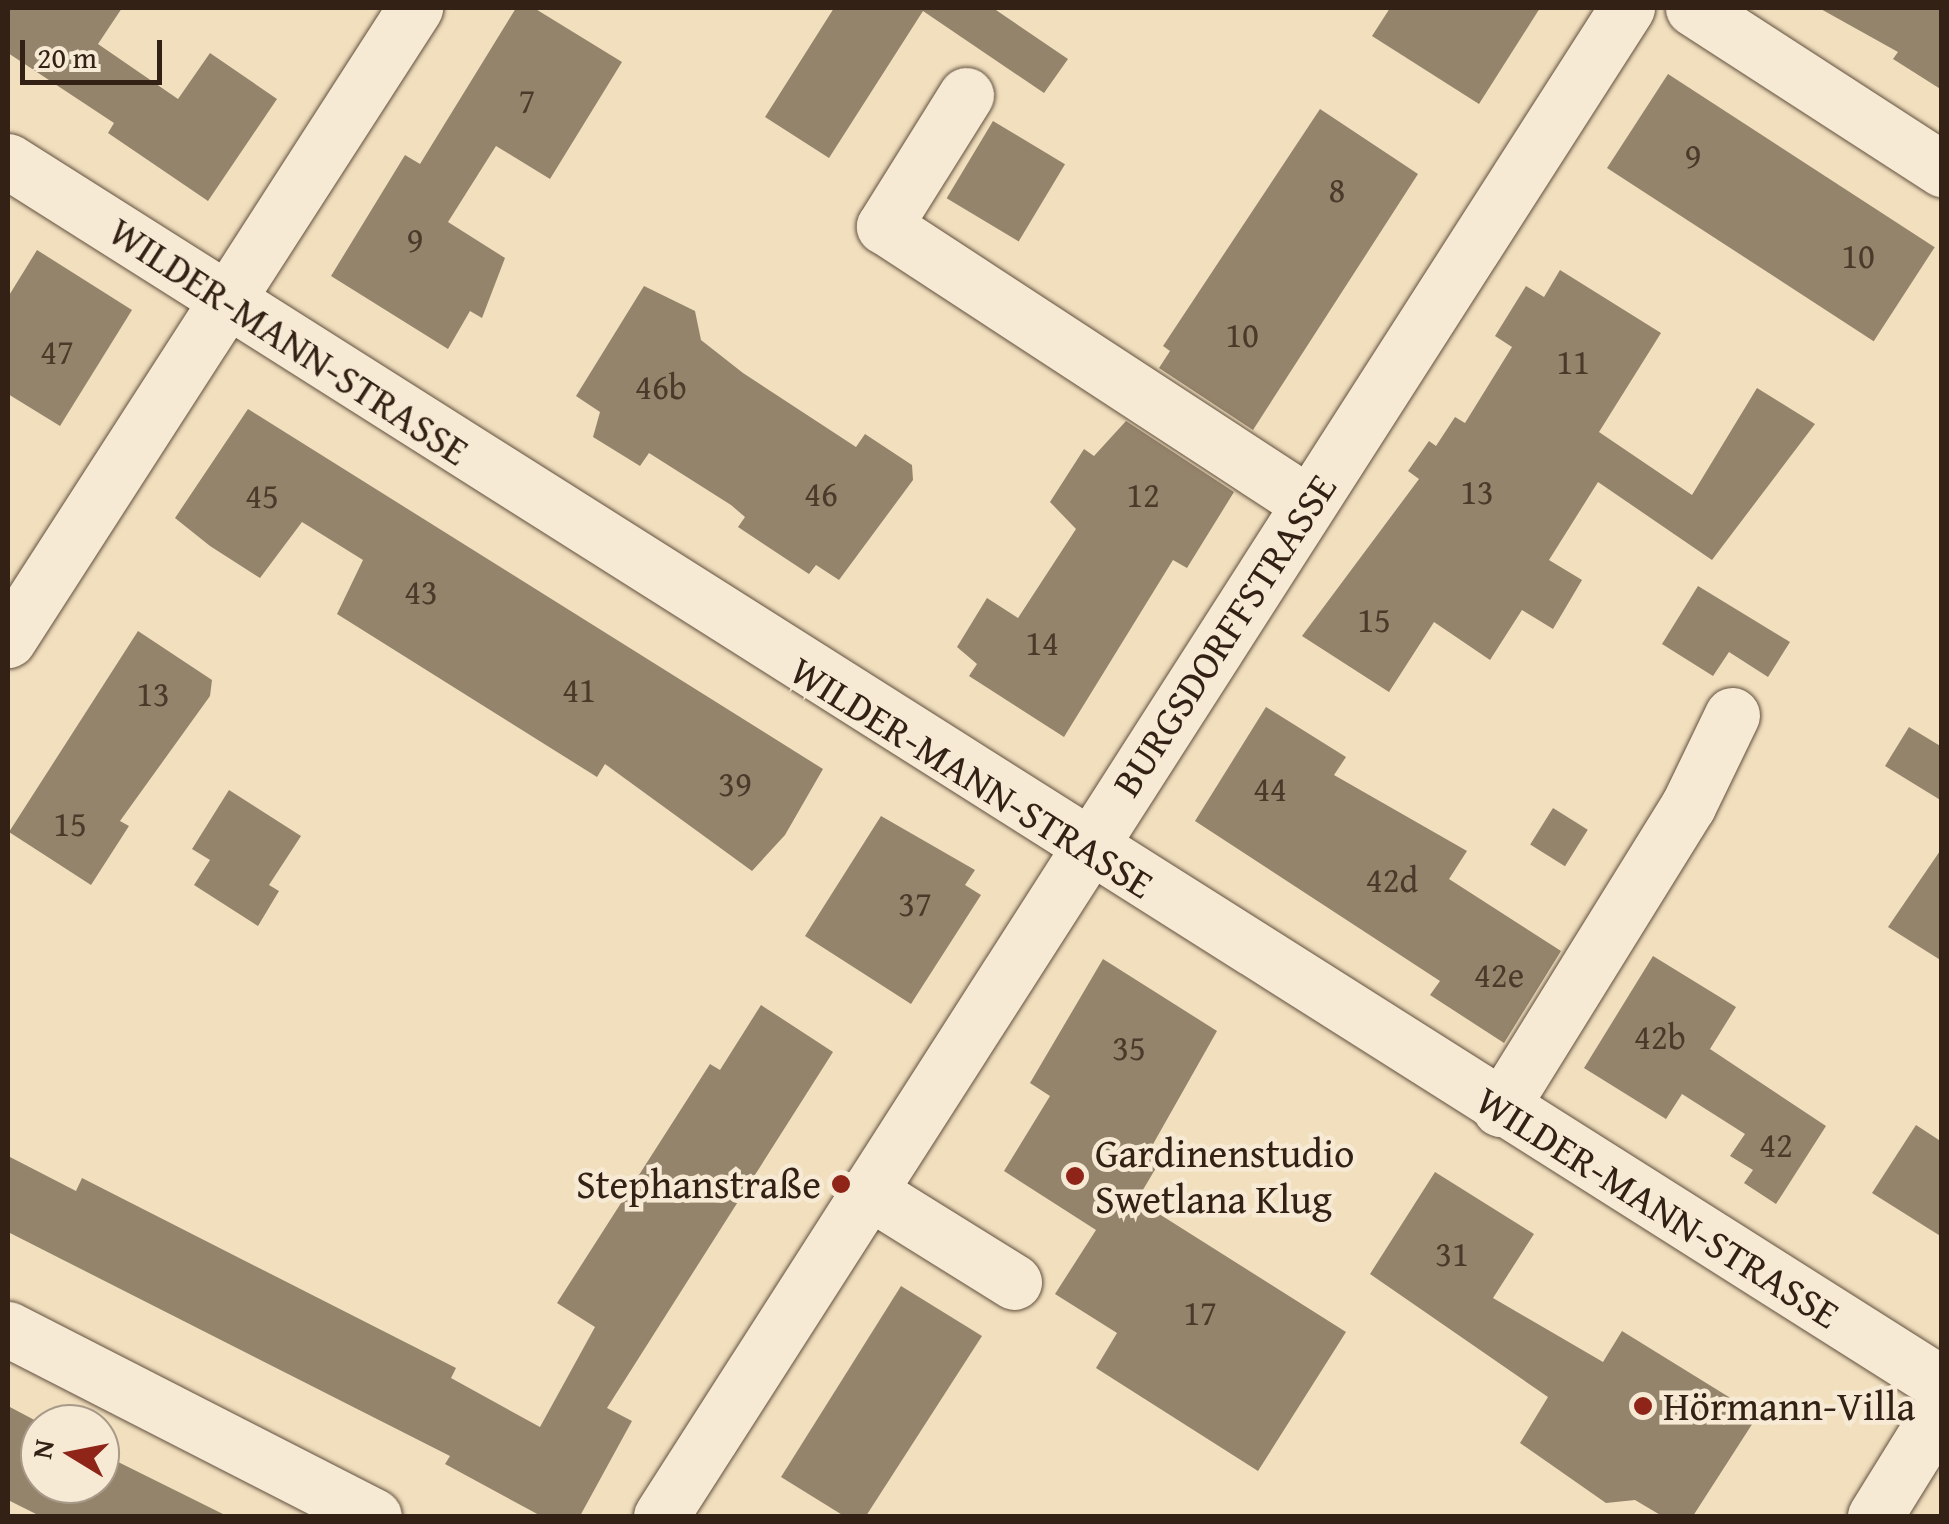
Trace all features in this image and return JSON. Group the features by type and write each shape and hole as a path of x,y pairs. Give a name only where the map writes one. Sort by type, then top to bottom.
{"street":[{"path":"8,640 416,8"},
{"name":"BURGSDORFFSTRASSE","path":"661,1516 1627,8"},
{"path":"1693,8 1942,169"},
{"path":"966,95 884,226 1308,504"},
{"name":"WILDER-MANN-STRASSE","path":"8,161 1086,850 1942,1384"},
{"path":"1500,1109 1688,806 1732,715"},
{"path":"868,1191 1014,1282"},
{"path":"8,1329 374,1516"},
{"path":"1875,1516 1942,1408"}],"building":[{"path":"8,8 122,8 98,44 178,99 210,53 277,99 208,201 108,133 114,123 8,53"},
{"path":"516,8 534,8 622,62 550,179 496,146 448,222 505,258 482,318 470,311 448,349 331,276 405,155 420,164"},
{"path":"834,8 993,8 1068,59 1044,93 923,11 829,158 765,117"},
{"path":"1390,8 1540,8 1479,104 1372,36"},
{"path":"1819,8 1942,8 1942,90 1893,59 1898,52"},
{"path":"1668,74 1935,247 1874,341 1607,168"},
{"path":"1320,109 1418,174 1253,430 1159,368 1170,351 1163,346"},
{"path":"993,121 1065,164 1019,241 947,198"},
{"path":"37,250 132,310 60,426 8,394 8,297"},
{"path":"1560,270 1661,333 1599,432 1692,495 1757,388 1815,424 1712,560 1598,482 1549,560 1582,580 1553,629 1522,610 1490,660 1434,622 1389,692 1302,636 1419,479 1408,471 1429,441 1436,446 1455,417 1465,423 1512,347 1495,336 1526,286 1544,297"},
{"path":"644,286 695,311 701,340 743,373 856,447 865,434 912,465 913,480 839,580 816,565 809,574 738,527 745,517 731,505 649,453 640,466 593,437 600,412 576,396"},
{"path":"248,409 823,769 785,835 752,871 605,764 597,777 337,614 363,560 302,522 260,578 210,546 175,518"},
{"path":"1126,421 1234,492 1187,568 1173,560 1064,737 969,676 977,664 957,647 987,598 1018,618 1076,529 1050,502 1084,449 1094,456"},
{"path":"1698,586 1790,642 1768,677 1729,652 1713,676 1662,644"},
{"path":"138,631 212,680 210,696 120,821 129,826 91,885 9,832"},
{"path":"1266,707 1346,757 1334,775 1467,851 1449,879 1561,951 1504,1043 1430,995 1440,981 1195,821"},
{"path":"1909,727 1942,747 1942,801 1885,766"},
{"path":"229,790 301,836 269,885 279,891 258,926 194,885 210,860 192,849"},
{"path":"1553,808 1588,830 1565,866 1530,844"},
{"path":"881,816 975,870 965,885 981,895 911,1004 805,936"},
{"path":"1942,848 1942,961 1888,927"},
{"path":"1653,956 1736,1007 1710,1049 1826,1126 1776,1204 1744,1183 1753,1170 1730,1156 1745,1134 1682,1094 1666,1119 1584,1068"},
{"path":"1103,959 1217,1031 1148,1153 1160,1161 1137,1200 1346,1332 1258,1471 1096,1368 1117,1333 1055,1294 1096,1230 1004,1171 1050,1096 1030,1083"},
{"path":"761,1005 833,1052 607,1408 632,1421 580,1516 541,1516 445,1464 450,1456 8,1232 8,1156 76,1191 82,1178 456,1368 451,1378 540,1427 595,1327 557,1303 710,1064 720,1070"},
{"path":"1916,1125 1942,1142 1942,1237 1872,1193"},
{"name":"Hörmann-Villa","path":"1435,1172 1534,1234 1493,1298 1603,1362 1622,1331 1758,1415 1693,1516 1662,1516 1635,1500 1606,1503 1520,1443 1548,1397 1370,1274"},
{"path":"901,1286 982,1336 866,1516 844,1516 781,1477"},
{"path":"8,1406 20,1412 20,1504 120,1504 120,1463 227,1516 40,1516 8,1500"}],"place":[{"name":"Gardinenstudio Swetlana Klug","path":"1075,1176"},
{"name":"Stephanstraße","path":"841,1184"},
{"name":"Hörmann-Villa","path":"1643,1406"}]}
